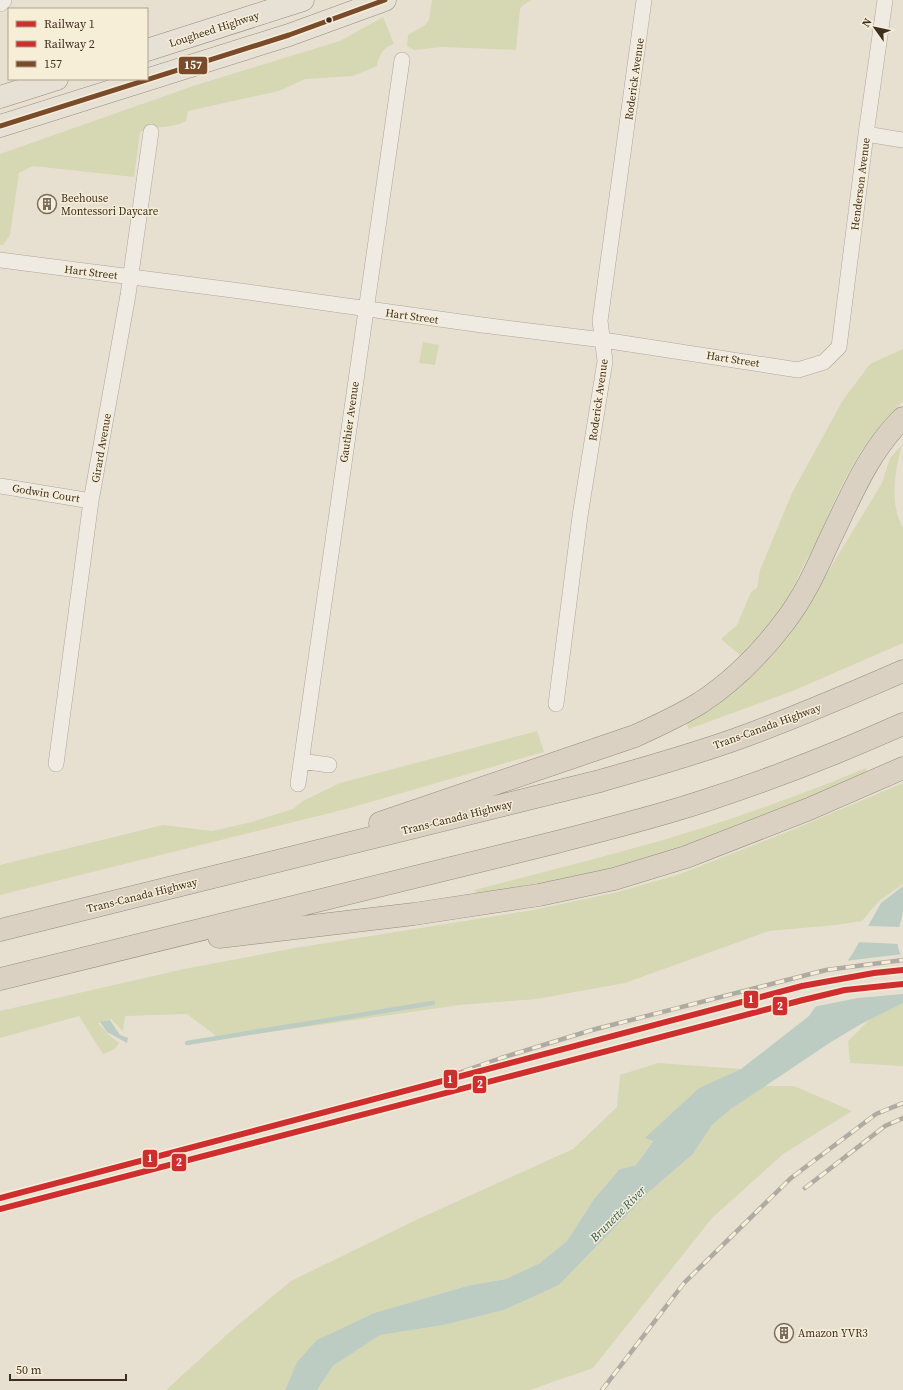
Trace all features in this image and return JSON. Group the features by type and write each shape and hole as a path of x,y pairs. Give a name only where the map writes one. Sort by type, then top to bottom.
{"highway":[{"path":"240,871 635,736 673,719 701,702 729,681 756,656 784,624 818,566 862,472 887,436 903,418"},
{"name":"Trans-Canada Highway","path":"0,930 600,781 681,758 742,737 811,710 903,671"},
{"path":"0,979 124,947 550,844 633,822 704,801 778,776 903,724"},
{"path":"124,947 414,914 539,895 614,879 686,857 809,809 903,768"}],"main road":[{"name":"Lougheed Highway","path":"148,50 304,0"},
{"path":"148,79 289,35 385,0"},
{"path":"3,94 53,80"},
{"path":"0,126 146,80"}],"street":[{"name":"Roderick Avenue","path":"556,704 580,516 605,362 600,321 644,0"},
{"name":"Henderson Avenue","path":"824,362 839,347 866,134 885,0"},
{"name":"Gauthier Avenue","path":"298,784 402,60"},
{"name":"Girard Avenue","path":"56,764 91,501 131,277 151,132"},
{"path":"866,134 903,140"},
{"name":"Hart Street","path":"0,260 603,340 798,370 824,362"},
{"name":"Godwin Court","path":"0,486 91,501"},
{"path":"301,761 329,766"}],"green space":[{"path":"432,0 531,0 520,9 516,50 442,47 414,50 407,46 408,35 425,25 429,20"},
{"path":"383,17 394,44 384,49 377,66 353,76 305,79 279,91 188,111 186,121 140,132 134,177 33,166 19,173 10,235 3,245 0,245 0,154 196,85 340,41"},
{"path":"423,342 439,345 435,365 419,363"},
{"path":"903,349 903,401 880,426 853,464 814,548 779,611 740,655 721,639 737,625 751,592 757,588 760,570 792,493 843,400 870,364"},
{"path":"902,445 897,465 895,498 896,508 903,528 903,643 795,690 689,729 686,722 804,611 882,483 890,458"},
{"path":"537,731 544,752 346,809 0,895 0,865 163,825 212,831 252,822 293,809 303,801 340,783"},
{"path":"866,768 868,774 706,840 580,878 476,894 475,890 624,851 712,825 789,798"},
{"path":"903,783 903,884 879,901 862,921 769,931 625,983 536,999 460,1005 220,1039 187,1014 125,1016 123,1031 111,1019 98,1023 119,1043 115,1049 103,1054 79,1016 0,1038 0,1011 184,969 295,948 533,910 618,892 680,874 792,830"},
{"path":"903,1003 903,1066 850,1063 848,1041 886,1004"},
{"path":"658,1063 741,1069 699,1088 646,1138 653,1140 636,1165 620,1169 594,1199 567,1241 540,1263 506,1279 467,1286 374,1313 318,1340 297,1362 285,1390 166,1390 232,1330 291,1281 416,1220 573,1149 617,1107 620,1075"},
{"path":"765,1086 794,1086 852,1111 783,1154 712,1218 593,1368 530,1390 317,1390 333,1366 380,1335 444,1325 504,1310 559,1285 650,1191 693,1154 712,1125 731,1109"}],"water":[{"name":"Brunette River","path":"903,886 903,911 899,929 898,947 903,957 903,1003 861,1024 831,1042 731,1109 712,1125 693,1154 650,1191 559,1285 504,1310 444,1325 380,1335 333,1366 317,1390 285,1390 297,1362 317,1340 374,1313 467,1286 506,1279 540,1263 567,1241 594,1199 620,1169 636,1165 653,1141 645,1138 699,1088 741,1069 809,1016 853,953 881,903"},
{"path":"110,1020 120,1035 128,1038 127,1043 107,1032 100,1022"}],"pier":[{"path":"865,926 902,927 900,944 857,942"},
{"path":"903,954 903,994 858,998 813,1007 845,961"}],"waterway":[{"path":"187,1043 433,1003"}],"railway":[{"path":"413,1089 501,1058 592,1030 826,970 903,960"},
{"path":"602,1390 684,1283 791,1178 876,1114 903,1103"},
{"path":"805,1188 885,1126 903,1118"}],"rail line":[{"name":"1","path":"0,1198 802,986 874,973 903,970"},
{"name":"2","path":"0,1209 803,1000 845,990 903,984"}],"transit line":[{"name":"157","path":"148,79 289,35 385,0"},
{"name":"157","path":"0,126 146,80"}],"place":[{"name":"Beehouse Montessori Daycare","path":"47,204"},
{"name":"Amazon YVR3","path":"784,1333"}]}
